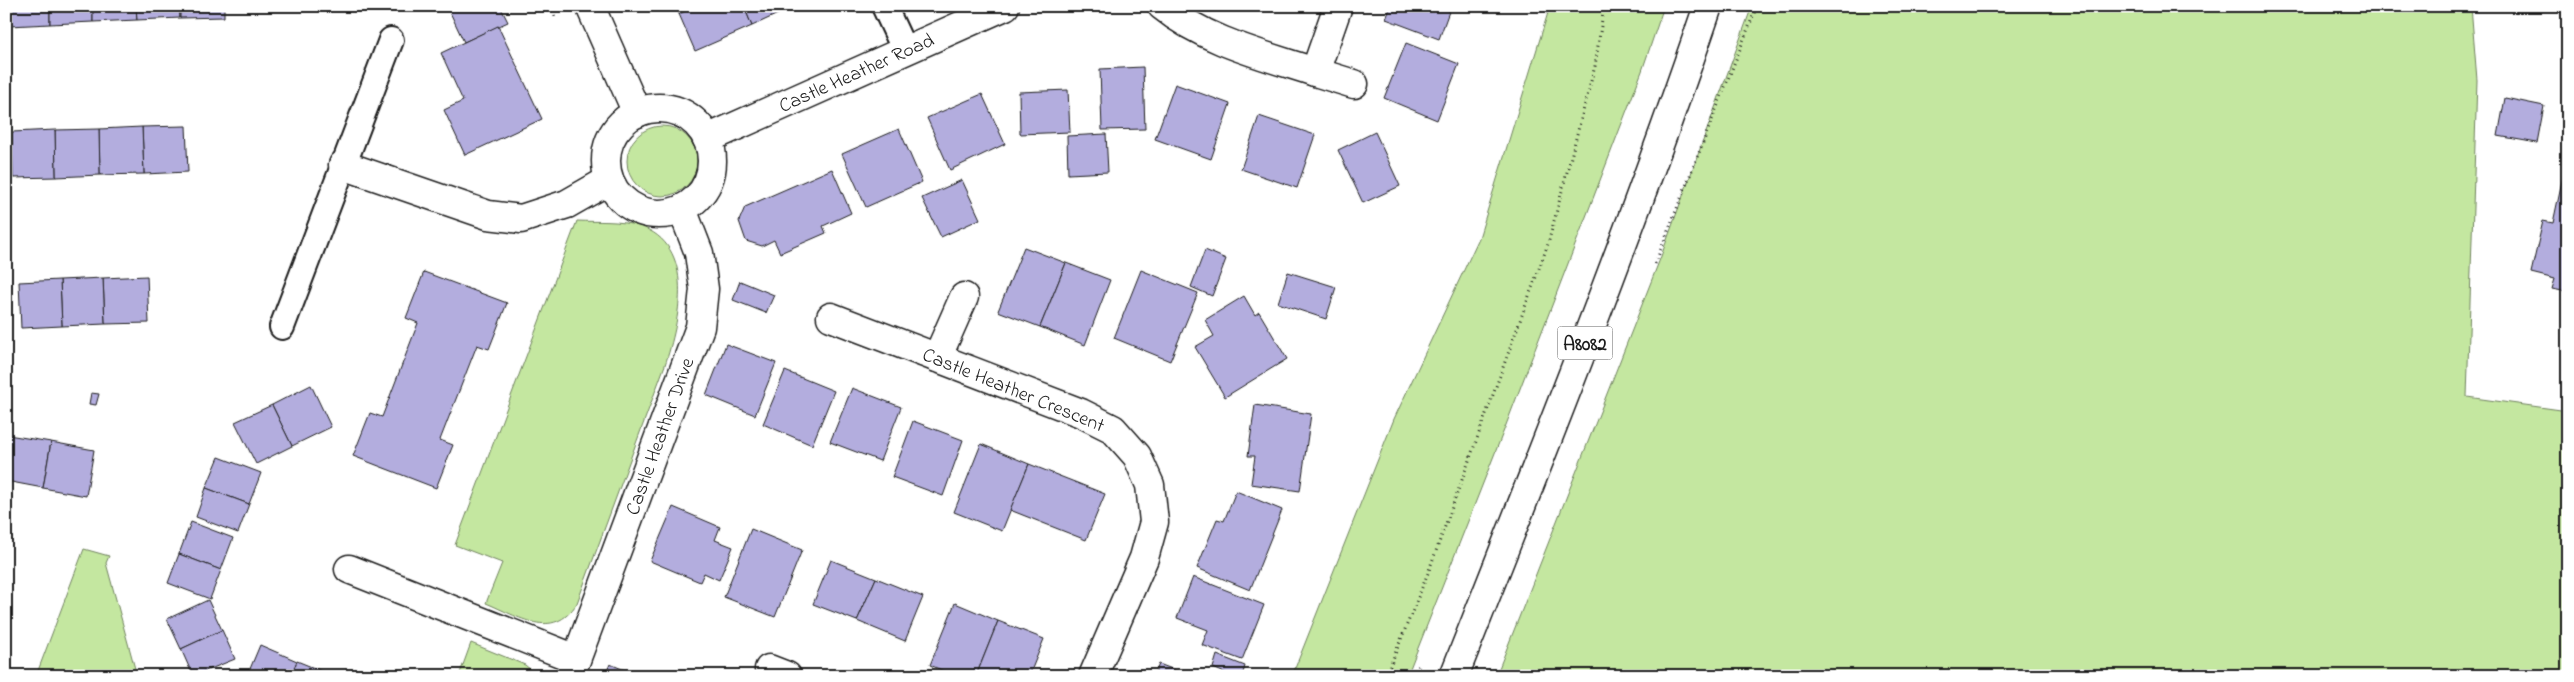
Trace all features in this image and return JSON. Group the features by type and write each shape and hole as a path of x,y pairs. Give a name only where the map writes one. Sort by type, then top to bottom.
{"street":[{"path":"590,6 637,113"},
{"name":"Castle Heather Road","path":"707,139 1005,6"},
{"path":"1162,6 1172,14 1227,43 1354,84"},
{"path":"1315,72 1338,6"},
{"name":"A8082","path":"1454,676 1561,407 1672,111 1708,6"},
{"path":"653,108 669,109 691,120 707,139 711,163 705,186 696,199 682,209 666,214 648,213 632,207 618,196 609,180 606,165 607,149 613,134 624,122 637,113 653,108"},
{"path":"343,165 488,215 521,219 567,204 609,180"},
{"name":"Castle Heather Drive","path":"349,570 573,667 700,327 704,289 699,253 682,209"},
{"path":"937,358 964,297"},
{"name":"Castle Heather Crescent","path":"831,317 1081,413 1113,429 1137,456 1150,485 1154,522 1144,558 1093,676"}],"lane":[{"path":"884,6 905,51"},
{"path":"282,327 391,40"}],"path":[{"path":"1386,676 1428,573 1548,244 1595,66 1604,6"}],"green space":[{"path":"1550,6 1664,6 1642,71 1407,676 1292,676 1394,419 1479,238"},
{"path":"1752,6 2471,6 2477,80 2467,397 2568,411 2568,676 1496,676 1660,259"},
{"path":"662,126 675,129 687,136 694,148 697,161 694,174 687,186 675,193 662,196 649,193 637,186 630,174 627,161 630,148 637,136 649,129"},
{"path":"577,221 632,224 658,236 670,250 677,267 679,286 678,307 675,328 665,365 577,603 568,615 557,621 546,624 534,623 486,603 502,563 455,545"},
{"path":"84,549 109,556 106,563 137,676 36,676"},
{"path":"471,643 525,665 538,676 459,676"}],"building":[{"path":"8,6 50,6 50,24 9,26"},
{"path":"50,6 93,6 93,22 50,24"},
{"path":"93,6 136,6 137,20 93,22"},
{"path":"136,6 180,6 180,18 137,20"},
{"path":"180,6 224,6 224,17 180,18"},
{"path":"447,6 500,6 508,22 464,42"},
{"path":"675,6 696,6 679,14"},
{"path":"696,6 744,6 752,26 695,51 679,14"},
{"path":"744,6 795,6 752,26"},
{"path":"1391,6 1451,6 1439,39 1386,19"},
{"path":"498,26 542,119 465,155 444,110 463,101 441,53"},
{"path":"1406,43 1459,64 1437,120 1384,98"},
{"path":"1143,67 1145,129 1102,130 1100,69"},
{"path":"1175,84 1230,104 1211,159 1155,139"},
{"path":"1068,90 1070,132 1020,134 1019,92"},
{"path":"982,94 1005,144 950,170 927,118"},
{"path":"2505,98 2544,106 2537,143 2498,136"},
{"path":"1259,116 1315,135 1297,188 1241,169"},
{"path":"186,126 188,172 144,174 142,127"},
{"path":"142,127 144,174 100,175 99,129"},
{"path":"99,129 100,175 56,177 55,130"},
{"path":"899,129 922,182 866,207 842,154"},
{"path":"55,130 56,177 13,178 12,132"},
{"path":"1375,132 1400,186 1363,203 1338,150"},
{"path":"1106,134 1108,172 1068,174 1067,136"},
{"path":"2566,162 2568,163 2568,292 2552,289 2555,279 2531,273 2543,221 2553,223"},
{"path":"832,169 851,213 823,226 826,233 780,253 774,240 762,246 746,241 739,221 745,207"},
{"path":"962,180 980,219 941,237 922,198"},
{"path":"1024,247 1066,263 1040,327 998,311"},
{"path":"1205,250 1226,259 1212,296 1191,287"},
{"path":"1066,263 1110,280 1085,345 1040,327"},
{"path":"1141,270 1198,293 1170,361 1114,338"},
{"path":"424,272 507,303 489,349 477,345 440,440 453,445 436,488 353,456 370,413 382,417 418,323 406,318"},
{"path":"1288,272 1336,287 1326,319 1278,303"},
{"path":"147,276 149,323 105,324 103,278"},
{"path":"103,278 105,324 62,326 60,280"},
{"path":"60,280 62,326 21,328 19,282"},
{"path":"740,281 774,295 766,313 733,300"},
{"path":"1244,296 1255,315 1259,312 1287,359 1225,397 1195,347 1214,336 1205,320"},
{"path":"726,344 776,363 755,415 706,395"},
{"path":"785,371 834,391 812,445 763,424"},
{"path":"311,385 331,427 292,446 272,405"},
{"path":"852,388 901,407 880,461 830,442"},
{"path":"91,393 99,394 96,405 89,404"},
{"path":"272,405 292,446 256,464 235,422"},
{"path":"1255,405 1311,414 1300,491 1251,484 1255,456 1248,456"},
{"path":"913,421 963,440 943,496 892,477"},
{"path":"8,435 51,442 43,488 6,481"},
{"path":"51,442 94,450 86,496 43,488"},
{"path":"981,444 1029,464 1002,531 954,512"},
{"path":"219,457 261,473 249,504 206,488"},
{"path":"1029,464 1105,494 1086,540 1010,510"},
{"path":"206,488 249,504 238,533 196,517"},
{"path":"1236,491 1282,510 1250,590 1197,568 1217,519 1224,521"},
{"path":"673,507 720,527 715,540 733,547 719,580 704,573 700,582 650,561"},
{"path":"191,522 233,538 221,570 179,554"},
{"path":"751,529 802,550 775,617 724,597"},
{"path":"179,554 221,570 210,599 168,583"},
{"path":"831,560 876,578 857,621 813,604"},
{"path":"1193,577 1264,605 1242,660 1202,645 1208,630 1177,618"},
{"path":"876,578 923,597 905,641 857,621"},
{"path":"208,600 222,630 181,649 167,619"},
{"path":"955,603 998,621 976,676 955,676 930,665"},
{"path":"998,621 1044,639 1029,676 976,676"},
{"path":"222,630 235,659 193,676 181,649"},
{"path":"260,645 297,661 291,676 247,676"},
{"path":"1217,655 1245,666 1242,676 1232,676 1213,668"},
{"path":"297,661 334,676 291,676"},
{"path":"610,664 639,676 605,676"},
{"path":"1159,664 1190,676 1154,676"}]}
